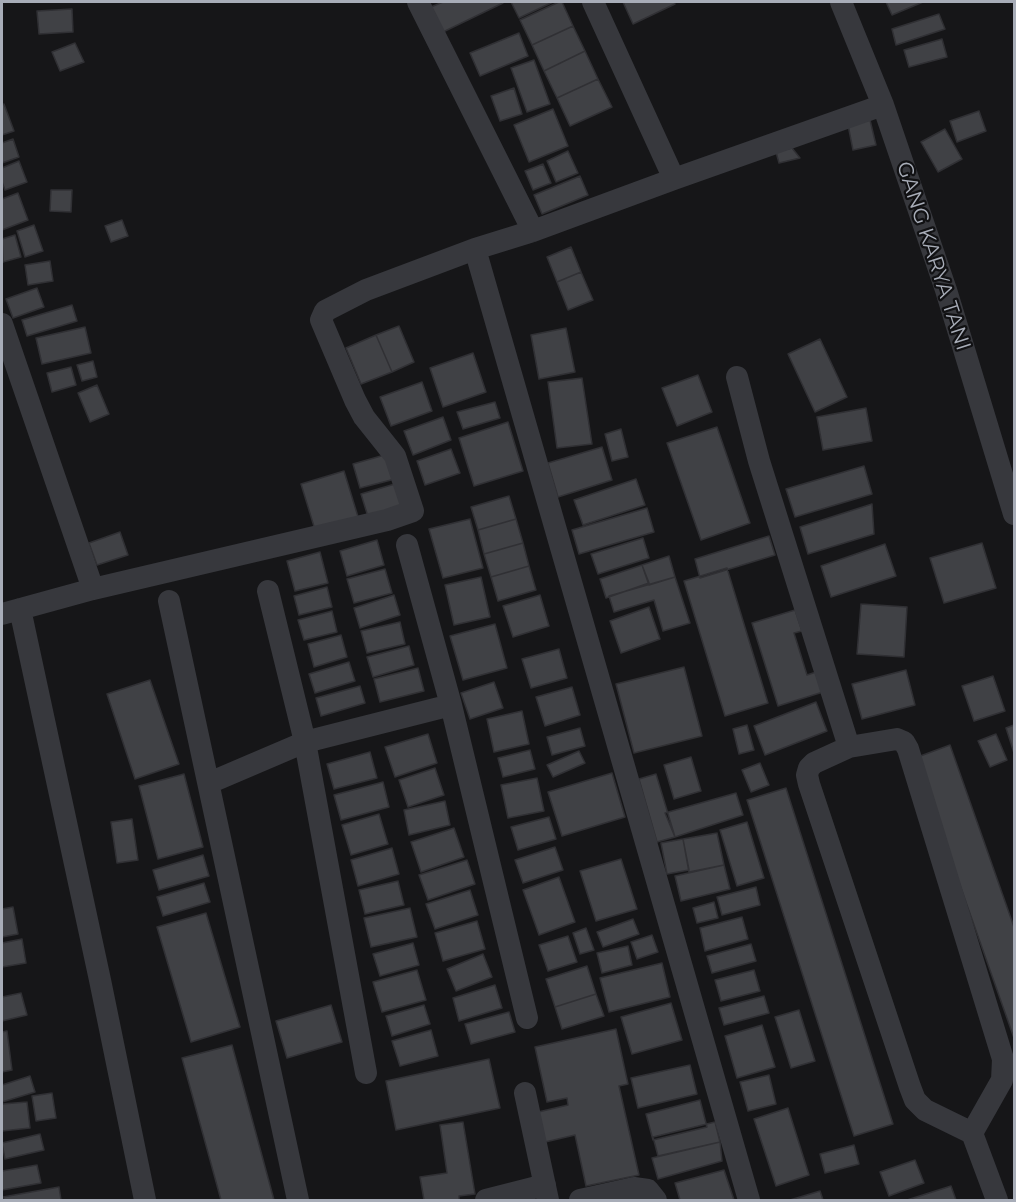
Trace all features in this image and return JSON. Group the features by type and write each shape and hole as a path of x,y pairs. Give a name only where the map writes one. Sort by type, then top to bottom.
{"street":[{"path":"418,2 533,231"},
{"path":"594,2 674,179"},
{"name":"GANG KARYA TANI","path":"841,2 883,105 946,290 1014,509"},
{"path":"145,1200 100,980 10,611 93,589 375,523 413,511 396,456 364,417 355,400 321,320 325,311 366,290 475,249 533,231 883,105"},
{"path":"475,249 749,1200"},
{"path":"2,324 93,589"},
{"path":"737,378 759,462 849,747"},
{"path":"407,546 451,705 527,1018"},
{"path":"268,591 304,742 366,1073"},
{"path":"169,601 298,1200"},
{"path":"209,783 304,742 451,705"},
{"path":"972,1133 1002,1080 1003,1059 908,748 904,742 897,739 849,747 814,763 809,768 808,784 915,1100 925,1110 972,1133 997,1200"},
{"path":"486,1200 546,1193 525,1093"},
{"path":"580,1200 634,1188 648,1190 656,1200"}],"building":[{"path":"443,2 503,3 443,32 431,7"},
{"path":"511,2 553,2 519,18"},
{"path":"562,2 573,26 532,45 520,20"},
{"path":"623,2 674,2 675,4 633,24"},
{"path":"886,2 923,2 892,15"},
{"path":"72,9 73,32 39,34 37,11"},
{"path":"939,14 945,29 896,45 892,29"},
{"path":"573,26 585,51 544,71 532,45"},
{"path":"519,33 528,56 480,76 470,53"},
{"path":"942,39 947,57 909,67 904,50"},
{"path":"75,43 84,62 60,71 52,52"},
{"path":"585,51 598,79 557,98 544,71"},
{"path":"534,60 550,104 527,112 511,68"},
{"path":"598,79 612,107 570,126 557,98"},
{"path":"514,88 522,114 500,121 491,96"},
{"path":"4,104 14,131 2,135 2,105"},
{"path":"553,109 568,146 529,162 514,125"},
{"path":"979,111 986,131 957,142 950,121"},
{"path":"870,120 876,145 853,150 848,125"},
{"path":"945,129 962,159 938,172 921,142"},
{"path":"13,139 19,157 2,163 2,143"},
{"path":"792,148 800,158 779,163 776,152"},
{"path":"568,151 578,173 556,182 547,161"},
{"path":"19,161 27,182 5,190 2,182 2,168"},
{"path":"543,164 551,183 533,190 525,171"},
{"path":"580,176 588,195 542,214 534,195"},
{"path":"51,190 72,190 71,212 50,211"},
{"path":"18,193 28,220 2,230 2,199"},
{"path":"122,220 128,236 111,242 105,226"},
{"path":"34,225 43,251 25,257 17,231"},
{"path":"15,235 21,257 3,262 2,239"},
{"path":"571,247 581,272 557,282 547,257"},
{"path":"50,261 53,281 28,285 25,265"},
{"path":"581,272 593,300 568,310 557,282"},
{"path":"37,288 44,307 13,318 6,299"},
{"path":"72,305 77,321 27,336 22,320"},
{"path":"399,326 414,362 392,372 376,335"},
{"path":"85,327 91,353 42,364 36,338"},
{"path":"566,328 575,372 539,379 531,335"},
{"path":"376,335 392,372 361,384 346,348"},
{"path":"820,339 847,397 815,412 788,354"},
{"path":"473,353 486,392 443,407 430,368"},
{"path":"93,361 97,377 82,381 77,365"},
{"path":"71,367 76,385 52,392 47,373"},
{"path":"698,375 712,412 677,426 662,388"},
{"path":"582,378 592,444 557,448 548,382"},
{"path":"422,382 432,411 391,426 380,397"},
{"path":"97,385 109,414 90,422 78,393"},
{"path":"495,402 500,418 463,429 457,412"},
{"path":"866,408 872,441 823,450 817,417"},
{"path":"443,417 451,440 413,455 404,431"},
{"path":"508,422 523,471 474,486 459,438"},
{"path":"717,427 750,523 701,540 667,443"},
{"path":"621,429 628,457 612,461 605,434"},
{"path":"602,447 612,480 558,497 548,463"},
{"path":"451,449 460,473 425,485 417,461"},
{"path":"388,454 395,479 360,488 353,464"},
{"path":"864,466 872,494 795,517 786,489"},
{"path":"344,471 359,520 316,533 301,484"},
{"path":"636,479 645,505 583,525 574,500"},
{"path":"398,483 406,510 369,520 361,494"},
{"path":"509,496 516,519 478,530 471,507"},
{"path":"872,504 874,534 808,554 800,527"},
{"path":"647,508 654,532 579,554 572,530"},
{"path":"470,519 483,568 443,578 429,529"},
{"path":"516,519 523,543 484,554 478,530"},
{"path":"120,532 128,555 97,565 89,543"},
{"path":"769,536 775,555 700,578 695,559"},
{"path":"643,538 649,558 598,574 591,554"},
{"path":"377,540 384,565 347,576 340,551"},
{"path":"523,543 529,566 491,577 484,554"},
{"path":"982,543 996,588 944,603 930,558"},
{"path":"885,544 896,576 831,597 821,566"},
{"path":"320,552 328,583 295,591 287,561"},
{"path":"669,556 675,577 649,585 642,565"},
{"path":"642,565 649,583 606,598 600,579"},
{"path":"529,566 536,590 498,601 491,577"},
{"path":"727,568 768,703 725,716 684,581"},
{"path":"385,569 392,593 354,603 347,579"},
{"path":"481,577 490,617 454,625 445,585"},
{"path":"675,577 690,623 663,631 654,600 614,612 609,596"},
{"path":"327,587 332,607 299,615 294,596"},
{"path":"394,595 400,615 360,628 354,608"},
{"path":"540,595 549,626 513,637 503,606"},
{"path":"861,604 907,607 904,657 857,654"},
{"path":"649,607 660,639 621,653 610,621"},
{"path":"795,610 802,631 794,633 807,675 816,672 823,692 778,706 752,623"},
{"path":"332,611 337,632 304,640 298,620"},
{"path":"400,622 405,644 367,653 361,631"},
{"path":"495,624 507,668 463,680 450,636"},
{"path":"341,635 347,657 314,667 308,644"},
{"path":"409,646 414,665 373,677 367,657"},
{"path":"559,649 567,678 531,688 522,659"},
{"path":"349,662 355,681 315,693 309,674"},
{"path":"684,667 702,736 634,753 616,684"},
{"path":"418,668 424,691 380,702 374,679"},
{"path":"906,670 915,705 862,719 852,684"},
{"path":"993,676 1005,711 974,721 962,686"},
{"path":"150,680 179,764 135,779 107,694"},
{"path":"494,682 503,708 470,719 461,693"},
{"path":"360,686 365,703 321,716 316,698"},
{"path":"572,687 580,715 545,726 536,697"},
{"path":"816,702 827,731 765,755 754,726"},
{"path":"522,711 529,744 494,752 487,719"},
{"path":"747,725 754,750 739,754 733,729"},
{"path":"1014,725 1014,753 1006,728"},
{"path":"580,728 585,746 552,755 547,737"},
{"path":"428,734 437,763 395,777 385,747"},
{"path":"996,734 1007,760 990,767 978,741"},
{"path":"950,745 1014,927 1014,1038 915,758"},
{"path":"530,750 535,769 503,777 498,758"},
{"path":"579,751 585,763 553,777 547,765"},
{"path":"370,752 377,778 334,789 327,764"},
{"path":"691,757 701,791 674,799 664,765"},
{"path":"760,763 769,785 751,792 742,770"},
{"path":"435,768 444,795 408,807 399,780"},
{"path":"612,773 625,817 562,836 548,792"},
{"path":"184,774 203,847 158,859 139,786"},
{"path":"656,774 675,837 657,842 639,779"},
{"path":"537,778 544,811 508,818 501,785"},
{"path":"383,782 389,807 341,820 334,795"},
{"path":"786,788 893,1124 854,1136 747,800"},
{"path":"736,793 743,815 675,837 665,813"},
{"path":"445,801 450,825 409,835 404,810"},
{"path":"379,814 388,844 351,855 342,825"},
{"path":"549,817 556,839 518,850 511,827"},
{"path":"132,819 138,860 117,863 111,822"},
{"path":"747,822 764,878 737,886 720,830"},
{"path":"454,828 464,857 421,872 411,842"},
{"path":"717,833 724,865 689,872 683,839"},
{"path":"683,839 689,870 667,874 661,843"},
{"path":"555,847 563,870 523,883 515,860"},
{"path":"392,848 399,874 358,886 351,860"},
{"path":"203,855 209,876 159,890 153,870"},
{"path":"621,859 637,909 596,921 580,871"},
{"path":"467,860 475,884 428,900 419,875"},
{"path":"724,865 730,889 681,901 675,876"},
{"path":"559,877 575,922 539,935 523,890"},
{"path":"398,881 404,905 365,914 359,890"},
{"path":"204,883 210,902 163,916 157,897"},
{"path":"756,887 760,905 722,915 717,897"},
{"path":"470,890 478,915 435,929 426,904"},
{"path":"714,902 718,918 697,923 693,908"},
{"path":"13,907 18,934 2,937 2,909"},
{"path":"410,908 417,937 371,947 364,918"},
{"path":"206,913 240,1027 191,1042 157,927"},
{"path":"742,917 748,939 705,951 700,928"},
{"path":"633,919 639,934 603,947 597,932"},
{"path":"477,921 485,949 443,961 435,933"},
{"path":"586,928 594,950 580,954 573,933"},
{"path":"652,935 658,952 637,959 631,942"},
{"path":"568,936 577,962 548,971 539,945"},
{"path":"22,939 26,963 2,967 2,943"},
{"path":"413,943 419,965 380,976 373,954"},
{"path":"751,944 756,961 712,973 707,956"},
{"path":"628,946 632,965 602,973 597,953"},
{"path":"483,954 492,977 456,991 447,969"},
{"path":"662,963 670,997 609,1012 600,978"},
{"path":"587,966 596,994 555,1007 546,979"},
{"path":"417,970 426,1000 382,1012 373,982"},
{"path":"754,970 760,991 721,1001 715,980"},
{"path":"495,985 502,1008 459,1021 453,998"},
{"path":"21,993 27,1015 2,1021 2,997"},
{"path":"596,994 604,1016 562,1029 555,1007"},
{"path":"764,996 769,1013 724,1025 719,1008"},
{"path":"671,1003 682,1040 632,1054 621,1017"},
{"path":"331,1005 342,1042 287,1058 276,1021"},
{"path":"424,1005 430,1024 392,1036 386,1016"},
{"path":"799,1010 815,1061 791,1068 775,1017"},
{"path":"509,1012 515,1032 471,1044 465,1024"},
{"path":"762,1025 775,1067 737,1078 725,1036"},
{"path":"616,1029 628,1084 619,1086 639,1175 586,1186 575,1135 541,1143 534,1113 568,1105 567,1098 547,1102 535,1047"},
{"path":"431,1030 438,1056 400,1066 392,1041"},
{"path":"7,1031 12,1070 2,1072 2,1032"},
{"path":"232,1045 274,1200 221,1200 182,1058"},
{"path":"489,1059 500,1108 396,1130 386,1081"},
{"path":"690,1065 697,1094 638,1108 631,1078"},
{"path":"769,1075 776,1104 748,1111 740,1082"},
{"path":"30,1076 35,1092 2,1102 2,1085"},
{"path":"52,1093 56,1118 36,1121 32,1096"},
{"path":"700,1100 707,1127 653,1140 646,1114"},
{"path":"27,1102 30,1128 2,1131 2,1104"},
{"path":"788,1108 809,1175 776,1186 754,1119"},
{"path":"463,1122 475,1194 459,1196 459,1200 424,1200 420,1177 447,1173 440,1125"},
{"path":"715,1122 720,1142 658,1156 653,1137"},
{"path":"40,1134 44,1150 5,1159 2,1143"},
{"path":"720,1142 722,1161 658,1179 652,1158"},
{"path":"854,1145 859,1164 825,1173 820,1154"},
{"path":"915,1160 924,1183 889,1196 880,1172"},
{"path":"37,1165 41,1183 2,1190 2,1171"},
{"path":"724,1170 734,1200 680,1200 675,1183"},
{"path":"951,1186 956,1200 907,1200"},
{"path":"59,1187 61,1200 4,1200 3,1197"},
{"path":"820,1191 823,1200 790,1200"}]}
